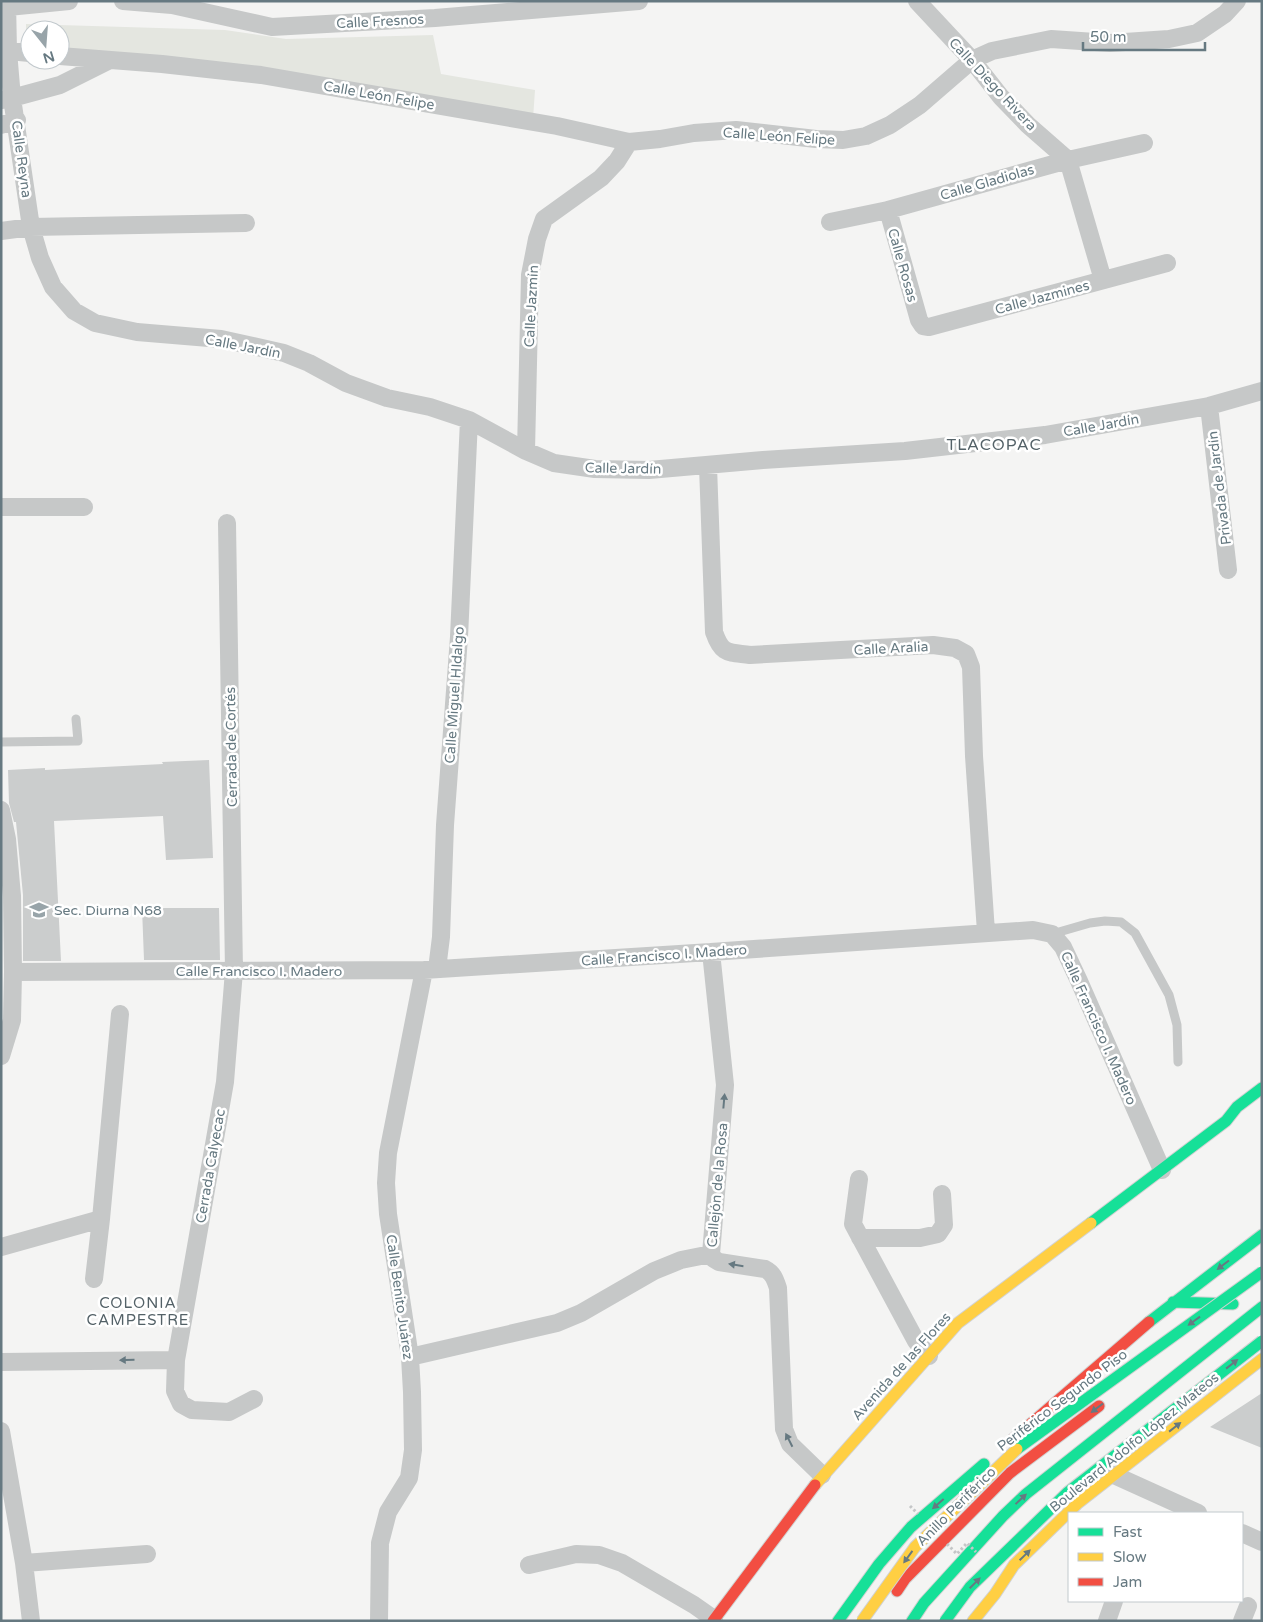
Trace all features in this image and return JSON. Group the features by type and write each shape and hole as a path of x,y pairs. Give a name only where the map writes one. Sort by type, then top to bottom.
{"main road":[{"name":"Avenida de las Flores","path":"713,1620 822,1475 958,1323 1226,1121 1237,1107 1262,1088"},
{"name":"Avenida de las Flores","path":"1226,1121 1244,1115 1262,1101"},
{"path":"838,1621 879,1564 911,1528 1147,1322 1262,1236"},
{"name":"Periférico Segundo Piso","path":"862,1621 915,1547 1015,1451 1262,1272"},
{"path":"1172,1351 1262,1283"},
{"path":"1174,1302 1234,1304"},
{"path":"912,1621 924,1603 1003,1516 1026,1494 1262,1307"},
{"path":"945,1621 970,1588 1068,1492 1262,1341"},
{"name":"Boulevard Adolfo López Mateos","path":"1069,1512 1262,1359"},
{"name":"Anillo Periférico","path":"889,1604 904,1579 1010,1473 1111,1397"},
{"path":"1077,1504 1093,1441"},
{"name":"Boulevard Adolfo López Mateos","path":"973,1621 995,1594 1014,1565 1068,1513"}],"street":[{"path":"7,4 69,1"},
{"name":"Calle Fresnos","path":"123,1 172,5 272,27 434,10 639,1"},
{"name":"Calle Diego Rivera","path":"917,1 972,60 1001,97 1028,125 1068,160"},
{"name":"Calle León Felipe","path":"70,57 261,74 558,126 628,142 694,133 736,130 816,139 843,140 866,136 890,125 920,105 972,60 992,51 1051,39 1110,43 1169,39 1197,33 1225,14 1237,1"},
{"name":"Calle Reyna","path":"7,4 7,99 9,123 31,227"},
{"path":"8,51 20,53"},
{"name":"Calle León Felipe","path":"7,99 60,84 108,61"},
{"name":"Calle Jazmín","path":"526,451 530,275 537,239 544,219 601,178 617,161 628,142"},
{"name":"Calle Gladiolas","path":"830,222 888,210 1068,160 1144,142"},
{"path":"1068,160 1103,280"},
{"name":"Calle Rosas","path":"888,210 918,320"},
{"path":"1,231 31,227 246,223"},
{"name":"Calle Jardín","path":"31,227 40,258 53,287 74,310 95,323 137,332 221,339 284,353 309,363 346,383 387,398 430,407 469,420 526,451 554,463 595,469 649,470 708,466 764,460 905,451 1045,436 1209,406 1262,391"},
{"name":"Calle Jazmines","path":"918,320 923,326 929,327 1167,264"},
{"name":"Privada de Jardín","path":"1209,406 1228,570"},
{"name":"Calle Miguel HIdalgo","path":"431,970 441,937 445,825 459,637 469,420"},
{"name":"Calle Aralia","path":"708,466 714,632 719,645 728,652 750,655 932,645 955,648 966,654 971,666 974,756 986,932"},
{"path":"1,507 84,506"},
{"name":"Cerrada de Cortés","path":"227,522 234,971"},
{"path":"1,810 7,839 7,897 13,972 12,1020 1,1056"},
{"name":"Calle Francisco I. Madero","path":"13,972 431,970 1033,930 1052,934 1063,947 1162,1170"},
{"name":"Callejón de la Rosa","path":"711,952 725,1086 711,1254 719,1262 765,1269 772,1272 778,1288 784,1429 790,1444 822,1475"},
{"name":"Calle Benito Juárez","path":"379,1621 380,1543 388,1512 409,1478 413,1450 410,1357 388,1214 386,1183 388,1153 431,970"},
{"name":"Cerrada Calyecac","path":"234,971 225,1082 176,1360 175,1392 181,1404 192,1410 229,1412 254,1399"},
{"path":"94,1279 120,1014"},
{"path":"859,1179 853,1224 916,1341 929,1356"},
{"path":"860,1238 920,1238 938,1234 944,1225 942,1194"},
{"path":"1,1247 101,1219"},
{"path":"410,1357 557,1323 581,1313 654,1272 681,1260 711,1254"},
{"path":"1,1362 176,1360"},
{"path":"1,1431 24,1563 31,1621"},
{"path":"1114,1475 1196,1512"},
{"path":"1243,1533 1262,1542"},
{"path":"24,1563 147,1554"},
{"path":"528,1565 576,1554 599,1555 622,1563 694,1605 713,1620"},
{"path":"1107,1621 1114,1602"}],"lane":[{"path":"1,742 78,741 76,719"},
{"path":"1052,934 1090,923 1105,921 1121,922 1135,932 1169,995 1177,1025 1178,1062"}],"path":[{"path":"910,1506 923,1520"},
{"path":"943,1540 957,1554 967,1544 981,1557"}],"shaded area":[{"path":"70,25 225,30 286,39 433,35 441,74 535,90 533,119 166,64 70,63"}],"building":[{"name":"Sec. Diurna N68","path":"209,760 213,858 166,860 163,816 54,821 61,961 23,961 23,895 16,822 14,822 9,803 8,770 45,768 45,770"},
{"path":"142,908 219,908 220,960 144,960"},
{"path":"1262,1393 1262,1448 1210,1427"}],"traffic: fast":[{"path":"1091,1223 1226,1121 1237,1107 1262,1088"},
{"path":"1149,1322 1262,1235"},
{"path":"1017,1449 1262,1272"},
{"path":"1173,1302 1233,1304"},
{"path":"912,1621 924,1603 1003,1516 1026,1494 1262,1307"},
{"path":"945,1621 970,1587 1068,1492 1262,1341"},
{"path":"838,1621 879,1564 911,1527 984,1464"}],"traffic: slow":[{"path":"815,1485 958,1323 1091,1223"},
{"path":"1069,1512 1262,1359"},
{"path":"862,1621 915,1547 1017,1449"},
{"path":"973,1621 995,1594 1014,1565 1068,1513"}],"traffic: jam":[{"path":"1012,1440 1149,1322"},
{"path":"897,1591 905,1579 1010,1473 1099,1406"},
{"path":"713,1621 815,1485"}],"place":[{"name":"Sec. Diurna N68","path":"39,910"}],"district":[{"name":"TLACOPAC","path":"994,444"},
{"name":"COLONIA CAMPESTRE","path":"138,1312"}]}
